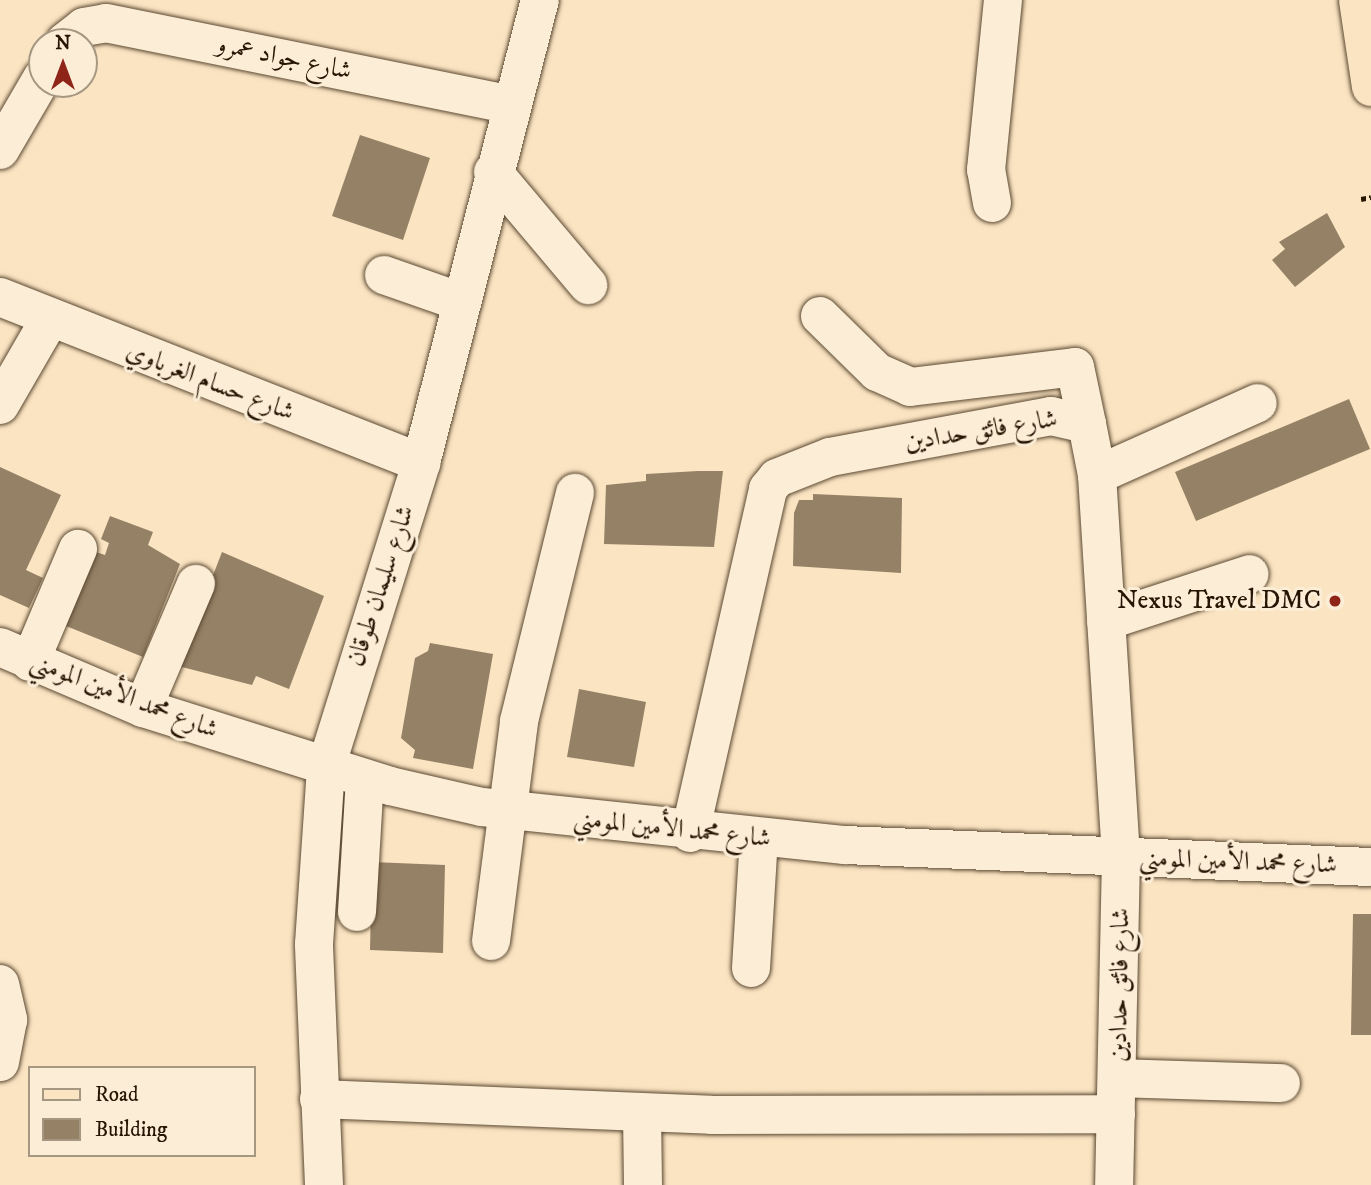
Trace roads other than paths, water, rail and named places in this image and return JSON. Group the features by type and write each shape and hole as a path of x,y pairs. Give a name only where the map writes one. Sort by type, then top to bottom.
{"main road":[{"path":"1358,0 1371,87"}],"street":[{"name":"شارع سليمان طوقان","path":"324,1185 314,944 326,766 421,463 508,104 540,0"},
{"path":"992,203 986,170 1003,0"},
{"name":"شارع جواد عمرو","path":"82,28 106,23 508,104"},
{"path":"0,150 30,98"},
{"path":"492,172 588,285"},
{"path":"384,275 461,302"},
{"name":"شارع حسام الغرباوي","path":"0,298 49,320 421,463"},
{"path":"820,317 877,372 909,387 1075,367 1087,424"},
{"path":"0,405 49,320"},
{"path":"1097,475 1258,403"},
{"name":"شارع فائق حدادين","path":"702,835 768,489 777,478 830,457 1038,419 1065,415 1087,424 1097,475 1121,857 1114,1185"},
{"path":"493,808 575,493"},
{"path":"15,654 78,549"},
{"path":"1106,621 1250,574"},
{"path":"143,708 196,584"},
{"name":"شارع محمد الأمين المومني","path":"15,654 143,708 365,779 493,808 621,827 759,839 1371,867"},
{"path":"491,941 493,808 509,655"},
{"path":"357,912 365,779"},
{"path":"751,968 759,839"},
{"path":"0,984 8,1020 0,1062"},
{"path":"319,1100 711,1115 1117,1096 1281,1083"},
{"path":"549,1107 567,1091 697,1096 711,1115"},
{"path":"642,1112 643,1185"}],"place":[{"name":"Nexus Travel DMC","path":"1335,601"}]}
